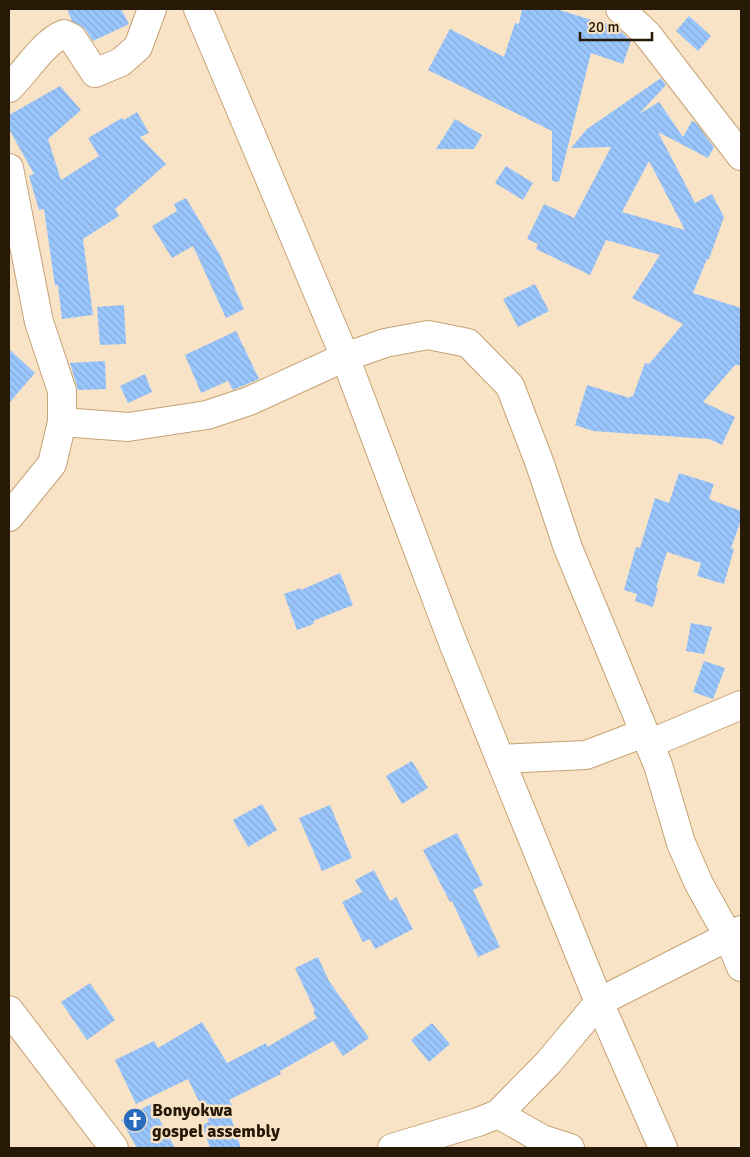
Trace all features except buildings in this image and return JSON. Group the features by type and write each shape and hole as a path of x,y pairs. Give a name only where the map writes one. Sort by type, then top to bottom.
{"street":[{"path":"9,88 55,38 64,34 72,38 95,73 121,62 138,47 152,9"},
{"path":"198,9 345,357 452,640 599,1002 663,1148"},
{"path":"620,9 647,34 741,156"},
{"path":"9,168 39,322 62,391 62,422 52,464 9,517"},
{"path":"62,422 128,427 207,415 249,401 345,357 386,343 428,335 468,344 510,386 540,464 568,548 658,765 681,843 699,884 734,933 741,967"},
{"path":"500,759 586,755 647,738 741,705"},
{"path":"392,1148 498,1114 549,1062 599,1002 734,933"},
{"path":"9,1010 114,1148"},
{"path":"498,1114 542,1139 570,1148"}],"place":[{"name":"Bonyokwa gospel assembly","path":"135,1120"}]}
